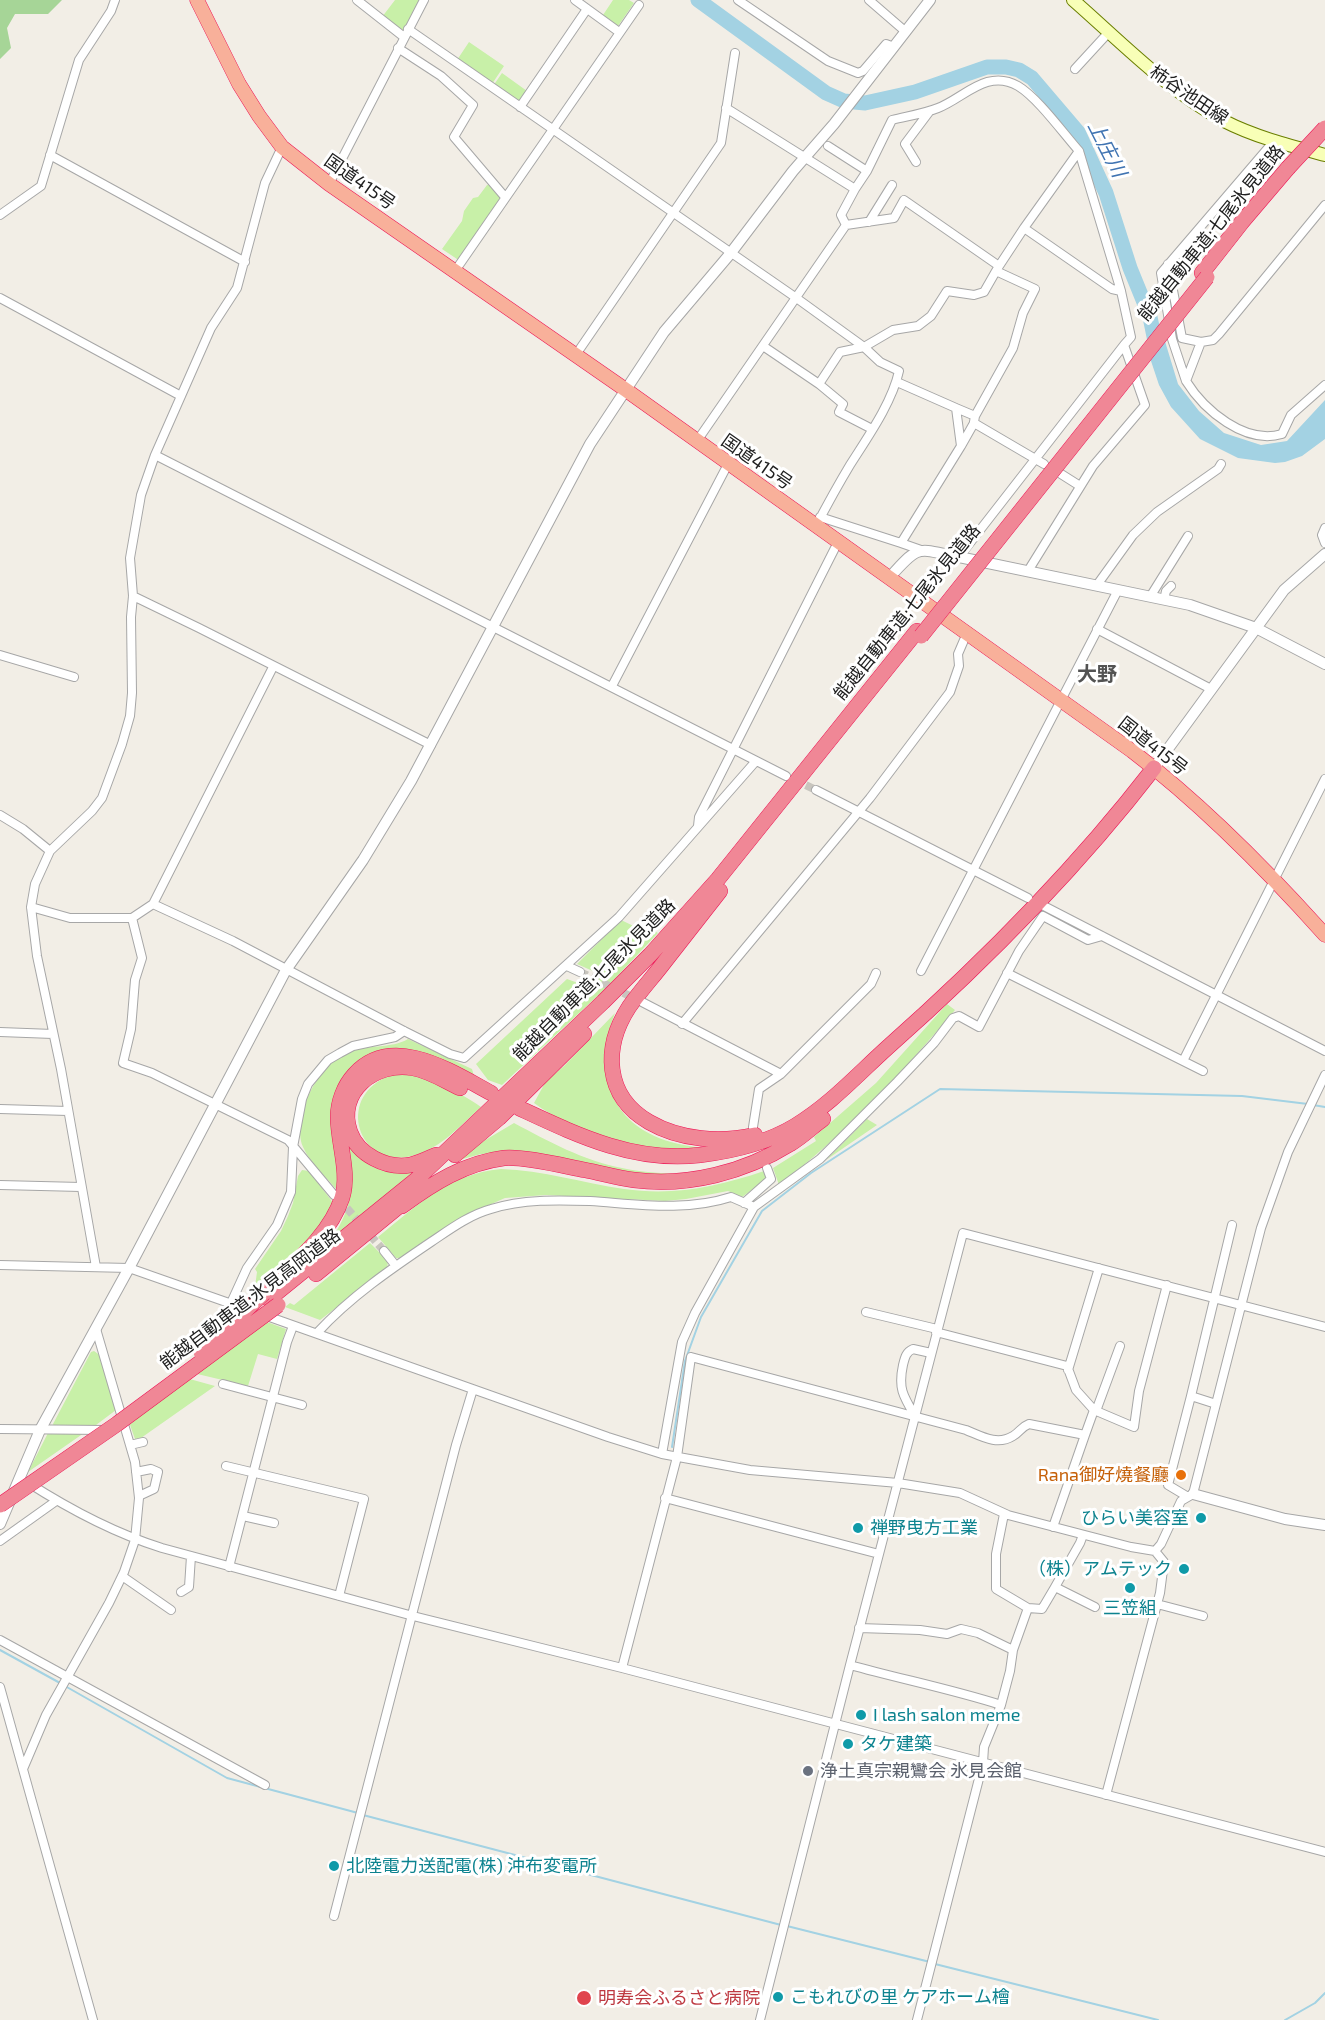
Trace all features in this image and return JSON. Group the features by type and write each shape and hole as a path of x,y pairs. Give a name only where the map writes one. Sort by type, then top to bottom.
{"highway":[{"name":"国道415号","path":"197,0 239,84 282,147 329,184 626,390 728,464 818,521 838,542 1061,699 1154,768 1275,880 1325,935"},
{"name":"能越自動車道;七尾氷見道路","path":"502,1104 622,997 725,884 919,634 1325,128"},
{"name":"能越自動車道;七尾氷見道路","path":"1291,171 1325,140"},
{"name":"能越自動車道;七尾氷見道路","path":"502,1104 692,909 919,634"},
{"path":"390,1215 432,1184 456,1171 506,1158 554,1164 634,1180 665,1182 716,1175 760,1160 792,1143 1061,877 1108,826 1154,768"},
{"path":"725,884 623,1017 612,1048 611,1063 619,1094 640,1117 658,1127 684,1136 722,1140 753,1136 822,1114"},
{"path":"270,1299 334,1216 343,1196 344,1173 338,1115 339,1102 348,1081 360,1067 375,1059 391,1056 426,1061 443,1068 502,1104"},
{"path":"454,1143 423,1161 408,1165 386,1164 364,1153 351,1134 348,1118 351,1099 359,1084 371,1074 383,1069 401,1067 429,1073 582,1138 620,1150 675,1157 735,1149 766,1140 822,1114"},
{"name":"能越自動車道;氷見高岡道路","path":"0,1505 117,1424 417,1179 454,1143 502,1104"},
{"name":"能越自動車道;氷見高岡道路","path":"0,1497 196,1356 270,1299 390,1215 502,1104"}],"main road":[{"name":"柿谷池田線","path":"1072,0 1148,68 1225,121 1274,141 1325,155"}],"street":[{"path":"0,215 41,186 78,60 111,11 115,0"},
{"path":"357,0 552,128 730,254 795,297 864,347 880,362 899,371 897,382 872,429 818,521 921,550 1190,605 1256,628 1325,664"},
{"path":"329,184 424,0"},
{"path":"575,0 619,32"},
{"path":"869,0 906,32"},
{"path":"0,1524 40,1430 129,1268 286,969 363,860 411,781 590,444 664,333 834,124 930,0"},
{"path":"742,1 828,62 858,73 863,71 886,44 894,47"},
{"path":"455,271 639,5"},
{"path":"520,107 587,9"},
{"path":"1075,69 1109,32"},
{"path":"398,48 441,76 473,105 454,137 506,197"},
{"path":"575,356 721,143 735,53"},
{"path":"846,225 841,214 867,171 892,120 929,111 949,103 964,92 989,80 1006,81 1018,86 1031,97 1078,152 1121,291 1131,337 959,557"},
{"path":"726,108 855,189"},
{"path":"916,162 905,144 929,111"},
{"path":"1274,141 1161,273 1172,339 1186,381 1197,398 1235,427 1272,437 1282,434 1291,415 1325,384"},
{"path":"828,146 867,171"},
{"path":"96,1267 38,956 31,907 35,884 50,851 92,811 102,798 122,744 130,716 132,693 133,596 130,558 136,518 155,455 211,328 237,288 266,183 282,147"},
{"path":"819,384 840,352 864,347 893,330 918,326 931,316 947,291 974,295 984,292 997,268 1078,152"},
{"path":"50,155 245,262"},
{"path":"869,222 892,185"},
{"path":"697,441 846,225 894,218 904,200 997,268 1035,289 1023,313 1013,348 961,446 901,543"},
{"path":"1168,264 1182,338 1201,342 1213,340 1325,205"},
{"path":"1024,228 1112,289 1121,291"},
{"path":"0,298 181,396"},
{"path":"1186,381 1201,342"},
{"path":"1028,571 1093,466 1145,405 1124,345"},
{"path":"763,346 819,384 843,404 839,412 872,429"},
{"path":"897,382 956,408 1044,464"},
{"path":"956,408 961,446"},
{"path":"155,455 786,776"},
{"path":"612,686 728,464"},
{"path":"1097,585 1133,535 1158,512 1218,469 1221,464"},
{"path":"1061,474 1080,486"},
{"path":"1325,528 1322,535 1325,543"},
{"path":"1150,597 1188,536"},
{"path":"697,828 699,817 732,748 838,542"},
{"path":"890,577 906,558 915,551 921,550"},
{"path":"1154,768 1284,590 1325,554"},
{"path":"1164,600 1166,591 1171,586"},
{"path":"921,970 1118,590"},
{"path":"133,596 431,745"},
{"path":"1097,629 1211,688"},
{"path":"682,1024 870,798 950,692 958,666 958,654 967,633"},
{"path":"0,654 74,677"},
{"path":"31,907 70,918 132,918 153,904 273,667"},
{"path":"153,904 233,940 404,1031 450,1054 464,1058 619,917 756,761"},
{"path":"1183,1061 1325,779"},
{"path":"816,790 1028,898"},
{"path":"0,815 23,829 50,851"},
{"path":"1040,904 1325,1051"},
{"path":"662,1454 682,1341 695,1313 754,1207 820,1159 934,1043 953,1018 959,1016 979,1027 1019,951 1043,916 1088,940 1102,936"},
{"path":"132,918 142,958 135,980 131,1029 123,1063 152,1072 288,1140 334,1195"},
{"path":"567,966 580,972"},
{"path":"753,1126 759,1089 781,1074 870,984 876,973"},
{"path":"1007,973 1203,1071"},
{"path":"642,1002 781,1074"},
{"path":"231,1303 247,1268 262,1248 291,1192 293,1147 302,1099 308,1084 328,1060 353,1046 395,1037 404,1031"},
{"path":"0,1032 53,1034"},
{"path":"1155,1551 1161,1544 1181,1501 1190,1496 1260,1231 1288,1152 1325,1075"},
{"path":"0,1109 68,1112"},
{"path":"744,1203 771,1179 767,1168"},
{"path":"0,1185 81,1186"},
{"path":"317,1332 330,1318 396,1266 455,1226 489,1209 532,1200 669,1206 714,1202 731,1197 754,1207"},
{"path":"1232,1225 1216,1298 1168,1485 1190,1496 1285,1519 1325,1525"},
{"path":"760,2020 834,1724 963,1233 1325,1327"},
{"path":"384,1251 396,1266"},
{"path":"0,1265 129,1268 662,1454 761,1472 898,1483 960,1492 1004,1514 1131,1547 1155,1551 1164,1562 1157,1604 1106,1795"},
{"path":"1068,1370 1099,1268"},
{"path":"866,1312 1067,1366 1076,1390 1095,1411 1134,1427 1139,1391 1167,1285"},
{"path":"230,1567 293,1326"},
{"path":"23,1769 46,1715 122,1576 135,1540 139,1496 136,1472 127,1431 109,1378 96,1329"},
{"path":"1053,1527 1085,1435 1120,1346"},
{"path":"915,1416 901,1389 900,1377 907,1352 913,1349 931,1353"},
{"path":"622,1668 677,1457 691,1357 966,1430 996,1441 1014,1436 1021,1427 1029,1424 1085,1435"},
{"path":"223,1384 302,1405"},
{"path":"334,1916 456,1445 473,1389"},
{"path":"1191,1396 1216,1404"},
{"path":"0,1429 127,1431"},
{"path":"130,1445 143,1442"},
{"path":"226,1466 364,1499 339,1596"},
{"path":"136,1472 151,1469 158,1472 154,1489 139,1496"},
{"path":"20,1478 56,1501 135,1540 190,1556 1325,1852"},
{"path":"665,1498 879,1554"},
{"path":"0,1541 56,1501"},
{"path":"1004,1514 996,1554 996,1589 1028,1608 1042,1609 1083,1535"},
{"path":"243,1516 274,1523"},
{"path":"182,1592 189,1587 190,1556"},
{"path":"122,1576 171,1610"},
{"path":"1055,1587 1095,1607"},
{"path":"1157,1604 1203,1616"},
{"path":"917,2020 983,1763 984,1747 1001,1705 1013,1650 1028,1608"},
{"path":"859,1628 920,1630 947,1634 961,1629 978,1633 1013,1650"},
{"path":"0,1640 265,1785"},
{"path":"850,1665 960,1692 1001,1705"},
{"path":"0,1687 93,2020"}],"green space":[{"path":"0,0 62,0 48,14 15,14 7,28 11,48 0,59"},
{"path":"395,0 420,0 403,32 382,17"},
{"path":"613,0 629,0 634,3 618,26 603,15"},
{"path":"469,42 504,66 492,84 457,60"},
{"path":"502,73 527,91 519,104 493,86"},
{"path":"492,184 503,196 460,261 442,249 462,221 464,211 473,198 478,197 487,185"},
{"path":"621,920 642,930 647,927 658,933 606,988 502,1085 488,1080 476,1064 567,979 578,983 581,979 589,981 595,972 577,964"},
{"path":"947,1004 955,1010 893,1080 827,1145 779,1185 773,1168 816,1141 814,1137 876,1083"},
{"path":"615,1013 606,1054 606,1074 611,1092 620,1108 633,1122 650,1134 671,1142 702,1148 665,1150 630,1145 580,1129 548,1113 534,1103 546,1081 564,1066"},
{"path":"408,1039 472,1069 474,1076 364,1058 338,1170 337,1190 314,1164 303,1147 300,1135 301,1121 310,1093 326,1069 346,1053"},
{"path":"395,1074 418,1077 440,1084 481,1107 450,1135 424,1152 395,1157 379,1152 367,1142 360,1128 358,1112 363,1097 375,1083"},
{"path":"867,1119 877,1125 826,1160"},
{"path":"514,1123 566,1150 594,1161 639,1171 692,1175 633,1174 509,1153 481,1154 459,1160 477,1145"},
{"path":"346,1137 358,1155 373,1167 390,1172 412,1173 331,1240 345,1213 351,1190"},
{"path":"501,1169 547,1174 642,1191 695,1189 729,1182 764,1171 767,1179 742,1197 728,1191 665,1201 546,1195 505,1198 462,1217 403,1258 396,1258 378,1237 449,1184 482,1172"},
{"path":"302,1170 309,1171 334,1204 316,1235 254,1294 257,1272 255,1269 281,1231 293,1203 298,1176"},
{"path":"370,1243 388,1261 387,1269 320,1320 285,1307 290,1303 294,1305"},
{"path":"264,1321 286,1329 277,1359 258,1354 248,1386 193,1373"},
{"path":"94,1351 101,1356 116,1410 92,1428 54,1427 53,1424 91,1352"},
{"path":"186,1378 215,1386 141,1438 135,1439 129,1422"},
{"path":"48,1433 84,1433 28,1472"}],"water":[{"path":"1164,338 1178,384 1199,411 1224,433 1261,445 1287,441 1325,400 1325,439 1302,456 1275,463 1238,458 1200,439 1171,407 1159,385 1150,358"}],"waterway":[{"name":"上庄川","path":"698,0 826,93 844,101 865,103 915,92 987,67 1019,70 1032,78 1078,132 1106,193 1130,268 1150,317 1157,351"},
{"path":"672,1447 685,1361 701,1317 762,1211 811,1173 940,1089 1242,1096 1308,1104"},
{"path":"1313,1105 1325,1107"},
{"path":"0,1650 60,1683"},
{"path":"65,1686 227,1778 358,1813"},
{"path":"363,1815 781,1925"},
{"path":"787,1926 930,1962"},
{"path":"935,1964 1158,2020"},
{"path":"1285,2020 1315,2003 1325,1993"}],"tunnel":[{"path":"795,780 816,790"},
{"path":"580,972 636,999"},
{"path":"339,1199 384,1251"}],"place":[{"name":"Rana御好燒餐廳","path":"1181,1475"},
{"name":"ひらい美容室","path":"1201,1518"},
{"name":"禅野曳方工業","path":"858,1528"},
{"name":"（株）アムテック","path":"1184,1569"},
{"name":"三笠組","path":"1130,1588"},
{"name":"I lash salon meme","path":"861,1715"},
{"name":"タケ建築","path":"848,1744"},
{"name":"浄土真宗親鸞会 氷見会館","path":"808,1771"},
{"name":"北陸電力送配電(株) 沖布変電所","path":"334,1866"},
{"name":"こもれびの里 ケアホーム檜","path":"778,1997"},
{"name":"明寿会ふるさと病院","path":"584,1998"}],"district":[{"name":"大野","path":"1097,674"}]}
